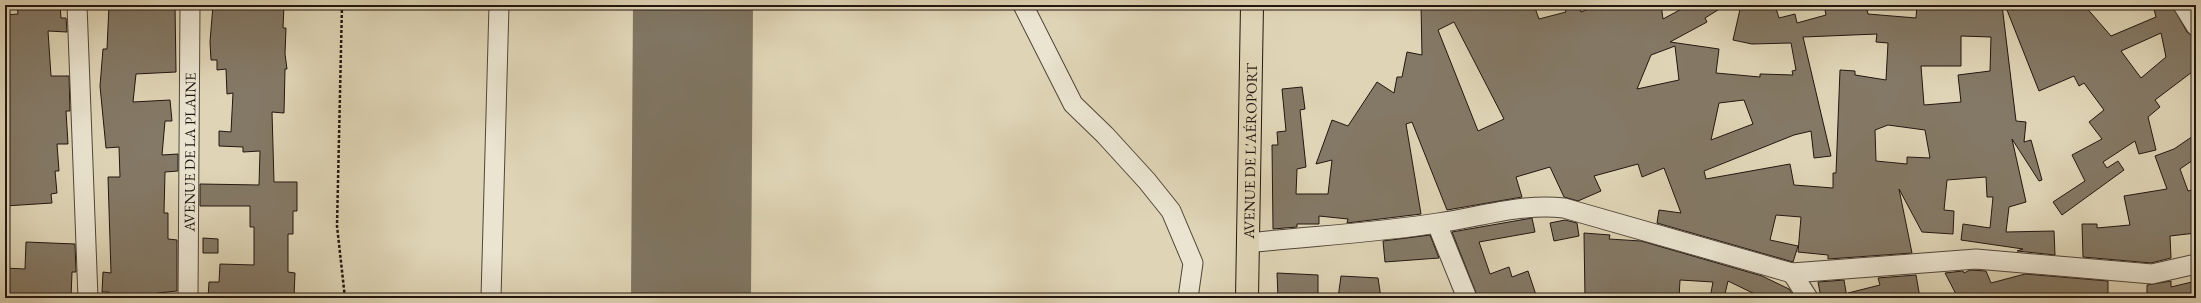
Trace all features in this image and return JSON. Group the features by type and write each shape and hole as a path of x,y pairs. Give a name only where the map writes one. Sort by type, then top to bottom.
{"highway":[{"name":"AVENUE DE L'AÉROPORT","path":"1247,298 1252,5"}],"street":[{"path":"78,5 88,298"},
{"name":"AVENUE DE LA PLAINE","path":"188,298 190,5"},
{"path":"491,298 499,5"},
{"path":"1023,5 1073,104 1106,135 1147,181 1171,211 1193,263 1188,298"},
{"path":"2183,5 2196,26"},
{"path":"1247,243 1437,224 1528,206 1564,208 1792,273 1976,259 2152,274 2196,264"},
{"path":"1437,224 1467,298"},
{"path":"1792,273 1808,298"}],"path":[{"path":"342,5 337,226 345,298"}],"building":[{"path":"17,5 60,5 61,18 66,18 67,32 48,31 51,76 69,76 70,111 66,111 68,144 57,144 59,171 55,171 57,193 51,194 52,203 5,206 5,15 18,14"},
{"path":"109,5 175,5 176,72 136,74 133,102 170,100 172,121 165,121 162,155 178,154 178,171 165,172 164,213 168,213 168,239 177,240 177,291 158,293 158,298 109,296 109,292 102,292 103,272 111,273 108,177 120,177 119,147 106,148 100,86 103,49 107,49"},
{"path":"213,5 284,5 283,28 286,28 285,54 287,69 285,69 284,113 272,112 274,182 297,182 297,211 293,211 293,234 288,234 288,272 295,273 294,297 255,295 255,298 208,298 209,282 219,282 220,264 254,265 254,227 250,227 250,206 200,206 200,184 259,185 260,151 243,152 243,147 219,146 219,131 231,132 233,93 227,94 226,69 217,70 217,60 211,60 210,42"},
{"path":"1421,5 1534,5 1539,19 1566,12 1563,5 1578,5 1581,12 1599,5 1661,5 1663,19 1689,5 1726,5 1705,18 1707,22 1670,42 1719,49 1716,73 1760,77 1760,74 1793,75 1792,71 1796,70 1791,43 1752,44 1733,40 1741,5 1775,5 1779,18 1795,14 1797,23 1826,15 1824,5 1866,5 1868,14 1916,18 1917,5 2002,5 2016,121 2026,122 2024,142 2031,140 2042,180 2039,181 2012,139 2026,202 2009,207 2006,232 2054,231 2055,255 2017,251 2023,249 1961,240 1963,224 1990,228 1993,197 1987,197 1986,177 1947,180 1944,210 1954,211 1953,234 1922,232 1899,189 1912,253 1828,259 1828,255 1798,252 1801,217 1776,215 1770,240 1798,246 1793,262 1657,223 1659,210 1681,213 1664,168 1642,177 1638,164 1594,176 1601,191 1578,201 1564,197 1550,167 1516,177 1522,197 1447,210 1412,122 1406,124 1421,214 1347,223 1348,219 1319,216 1319,224 1297,224 1297,227 1273,229 1272,145 1278,145 1277,132 1286,131 1282,89 1302,87 1305,109 1300,110 1306,167 1297,169 1296,194 1328,194 1332,160 1316,164 1332,120 1348,126 1377,82 1394,93 1397,77 1402,77 1407,52 1422,55","holes":["1454,22 1504,119 1478,131 1438,30","1877,34 1876,42 1888,43 1886,80 1855,75 1855,71 1840,70 1836,173 1833,173 1833,188 1794,185 1790,164 1706,179 1704,171 1794,135 1811,131 1814,158 1831,156 1803,37","1961,36 1991,37 1990,71 1958,75 1961,102 1924,105 1921,66 1961,66","1675,46 1679,80 1637,89 1651,55","1744,100 1753,124 1711,140 1719,103","1888,125 1925,130 1930,158 1907,157 1907,164 1876,161 1875,130"]},
{"path":"2005,5 2084,5 2111,36 2156,17 2154,9 2172,5 2187,32 2196,39 2196,69 2155,100 2160,107 2148,117 2156,150 2139,154 2135,141 2103,162 2107,168 2118,161 2124,170 2062,215 2053,202 2085,181 2072,155 2102,139 2089,122 2104,110 2084,83 2079,86 2074,76 2039,91","holes":["2161,33 2166,57 2141,78 2121,51"]},
{"path":"2196,134 2196,158 2180,169 2188,191 2196,189 2196,233 2170,236 2171,258 2151,263 2083,257 2082,224 2097,224 2097,228 2130,225 2124,196 2167,189 2155,156 2174,149"},
{"path":"1532,218 1535,232 1479,242 1490,274 1509,267 1512,277 1528,271 1537,298 1478,298 1452,232"},
{"path":"1565,220 1577,223 1579,236 1554,241 1550,223"},
{"path":"1584,233 1610,235 1609,239 1641,241 1762,276 1789,289 1795,298 1763,298 1728,281 1724,298 1710,298 1713,282 1680,280 1679,298 1585,298"},
{"path":"1430,235 1439,258 1385,262 1383,241"},
{"path":"203,238 218,239 218,253 203,253"},
{"path":"26,242 75,244 76,272 72,272 71,298 32,298 33,294 5,294 5,268 25,269"},
{"path":"1970,270 1986,271 1991,283 2025,274 2108,281 2108,298 1958,298 1945,273 1963,271 1964,273"},
{"path":"1277,273 1318,275 1318,298 1278,298"},
{"path":"1916,275 1920,298 1849,298 1848,293 1880,285 1878,278"},
{"path":"1341,276 1378,278 1381,298 1338,298"},
{"path":"1844,280 1847,298 1821,298 1818,282"},
{"path":"2171,281 2171,287 2196,281 2196,298 2147,298 2147,285"}],"runway":[{"path":"691,298 693,5"}]}
